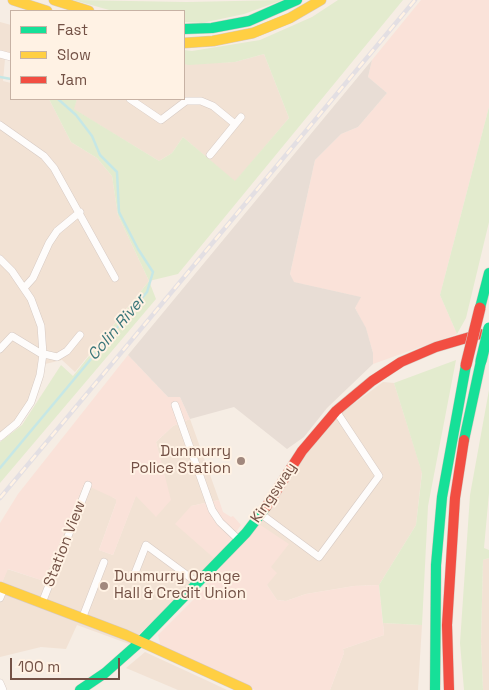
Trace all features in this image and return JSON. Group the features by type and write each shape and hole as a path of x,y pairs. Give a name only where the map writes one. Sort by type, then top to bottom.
{"main road":[{"path":"14,0 44,10"},
{"path":"54,0 86,10"},
{"path":"185,29 212,28 240,23 275,11 297,0"},
{"path":"185,42 213,42 253,33 290,18 321,0"},
{"path":"435,690 436,575 442,497 466,365 489,274"},
{"path":"449,690 447,625 455,498 462,449 489,330"},
{"name":"Kingsway","path":"80,690 105,673 140,642 199,584 261,514 302,451 336,411 372,381 401,362 439,346 489,330"},
{"path":"1,591 42,603 82,618 247,690"}],"street":[{"path":"131,100 161,120 186,101 201,101 213,106 235,124"},
{"path":"210,155 241,117"},
{"path":"0,124 44,156 62,180 115,278"},
{"path":"24,288 33,278 49,243 57,231 80,212"},
{"path":"0,259 24,288 38,315 43,354 40,375 31,402 17,423 0,437"},
{"path":"0,349 12,336 43,354 53,357 64,354 80,335"},
{"path":"175,404 212,510 220,522 239,540"},
{"path":"261,514 319,557 379,476 336,411"},
{"name":"Station View","path":"42,603 88,485"},
{"path":"135,573 146,545 199,584"},
{"path":"82,618 104,562"},
{"path":"0,683 3,690"}],"shaded area":[{"path":"421,0 489,0 489,107 440,295 457,334 373,364 373,353 366,329 355,308 360,297 293,282 290,274 315,160 341,134 358,127 387,93 368,77 372,60"},
{"path":"0,22 10,25 10,61 5,59 3,81 10,83 10,100 50,100 71,142 97,158 112,176 118,215 149,281 75,372 62,360 41,365 34,388 23,412 0,434"},
{"path":"264,54 289,118 235,182 183,137 172,153 159,161 73,109 77,100 185,100 185,64 235,62"},
{"path":"372,60 368,77 387,93 358,127 341,134 315,160 290,274 294,282 361,297 355,308 366,328 373,353 373,364 327,408 304,437 287,449 234,407 190,419 180,397 168,397 128,355"},
{"path":"128,355 168,397 180,397 190,419 173,426 156,442 171,500 156,517 136,496 113,555 99,550 116,499 84,484 44,581 8,569 2,583 0,582 0,523 18,494"},
{"path":"383,382 394,383 422,472 416,525 379,585 354,586 306,594 286,601 277,600 267,585 271,567 259,524 312,445 336,417"},
{"path":"190,419 219,500 191,506 216,560 129,644 77,625 66,649 41,647 0,657 0,582 2,583 7,569 44,581 84,484 105,492 117,500 99,550 113,555 136,495 170,500 156,442 173,426"},
{"path":"219,500 223,512 231,517 233,516 241,525 216,560 175,524 191,506"},
{"path":"259,524 289,544 271,567 277,573 267,585 277,600 286,601 306,594 354,586 379,585 384,635 343,649 344,653 330,690 255,690 161,648 158,635 206,587 205,585"},
{"path":"489,558 489,690 483,690 481,641 483,560"},
{"path":"383,623 422,625 418,690 330,690 344,653 343,649 384,635"},
{"path":"145,652 227,690 178,690 126,668"}],"green space":[{"path":"73,0 187,2 283,0 244,14 202,23 185,22 185,10 109,10"},
{"path":"338,0 403,0 178,274 149,281 118,215 112,176 97,158 71,142 50,100 77,100 74,109 159,161 172,153 183,137 235,181 289,118 264,54 235,62 189,65 185,64 185,50 192,51 260,40 312,17"},
{"path":"489,107 489,222 466,318 457,334 440,295"},
{"path":"149,281 156,299 0,483 0,442 22,425 61,365 73,376"},
{"path":"456,360 428,506 422,625 383,623 379,585 416,525 422,473 394,383"},
{"path":"489,390 489,493 484,548 489,550 489,558 483,560 481,641 483,690 464,690 460,643 470,495"}],"waterway":[{"name":"Colin River","path":"0,77 10,79"},
{"name":"Colin River","path":"0,468 147,292 153,272 138,249 119,212 117,172 100,155 92,136 76,115 59,100"}],"railway":[{"path":"0,498 415,0"}],"traffic: fast":[{"path":"185,29 212,28 249,21 297,0"},
{"path":"480,308 489,273"},
{"path":"481,361 489,328"},
{"path":"464,440 481,361"},
{"path":"435,690 436,565 442,497 466,365"},
{"path":"80,690 105,673 140,642 246,533 266,507"}],"traffic: slow":[{"path":"13,0 44,10"},
{"path":"54,0 86,10"},
{"path":"185,43 213,41 253,33 290,18 321,0"},
{"path":"0,587 126,635 247,690"}],"traffic: jam":[{"path":"466,365 480,308"},
{"path":"266,507 302,451 336,411 372,381 401,362 436,347 480,334"},
{"path":"449,690 447,625 455,498 464,440"}],"place":[{"name":"Dunmurry Police Station","path":"241,461"},
{"name":"Dunmurry Orange Hall & Credit Union","path":"104,586"}]}
